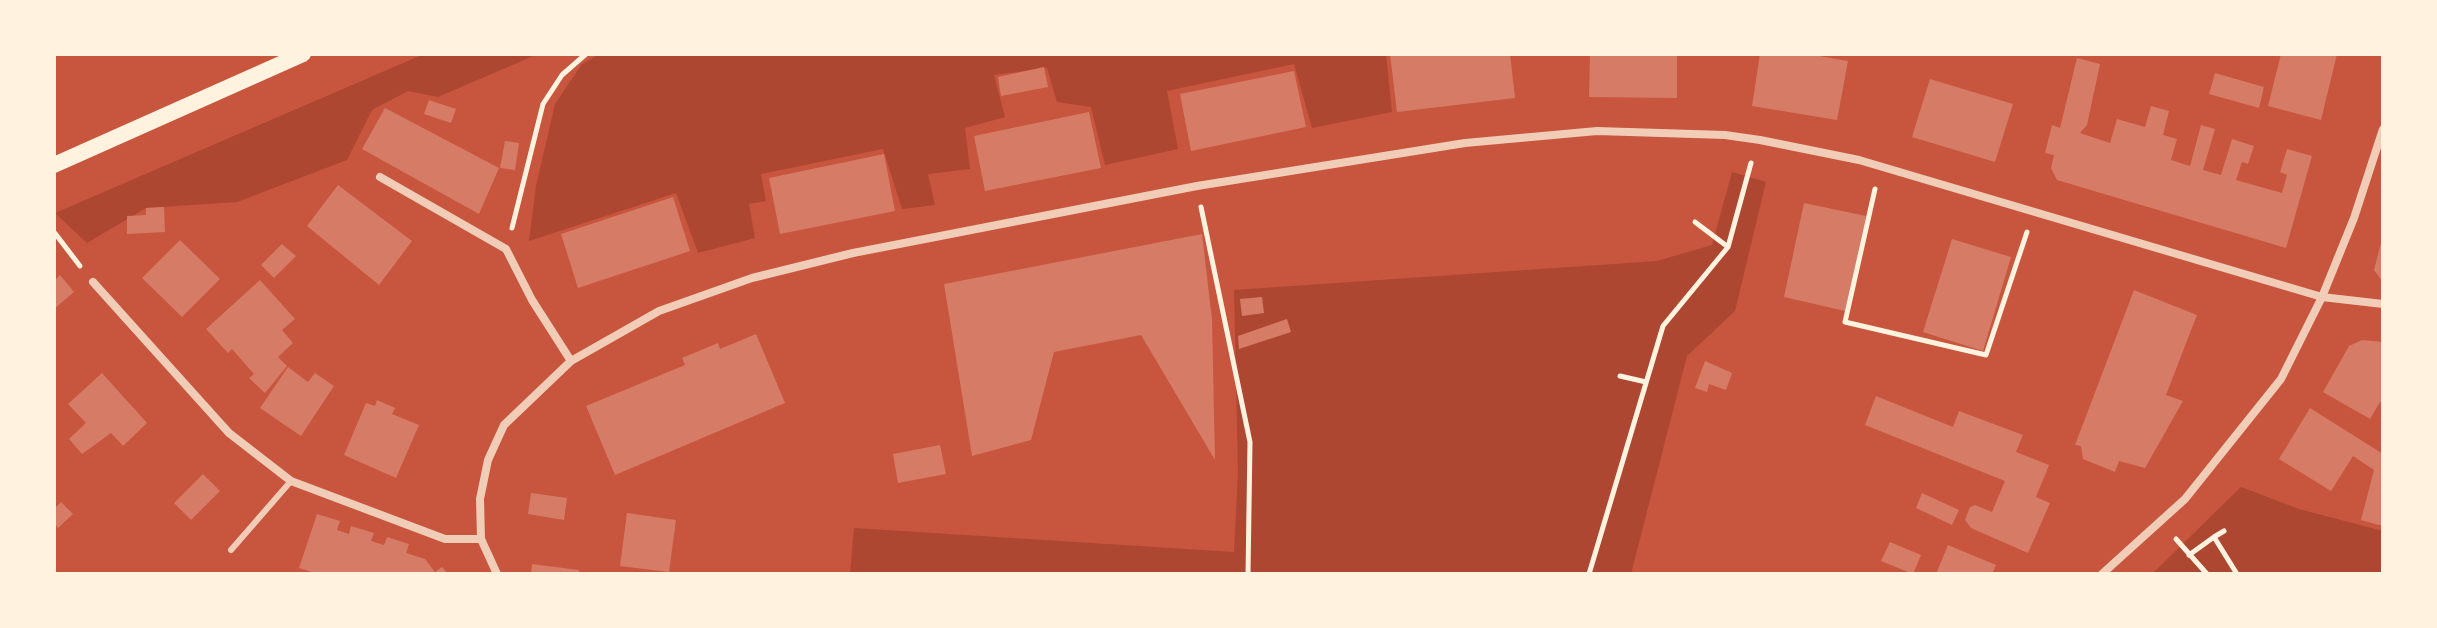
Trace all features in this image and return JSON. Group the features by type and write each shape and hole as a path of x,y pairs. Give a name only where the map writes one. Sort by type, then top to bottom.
{"main road":[{"path":"54,165 303,54"}],"street":[{"path":"2102,574 2185,499 2281,379 2322,297 2354,218 2383,129"},
{"path":"497,574 481,539 480,499 488,460 504,425 571,361 659,311 752,278 853,253 1197,186 1465,143 1597,131 1725,135 1760,140 1880,166 2322,297 2383,304"},
{"path":"380,177 506,249 532,300 571,361"},
{"path":"93,282 229,433 291,481 445,539 481,539"}],"lane":[{"path":"231,550 291,481"}],"path":[{"path":"506,249 543,104 562,75 586,54"},
{"path":"1589,574 1663,326 1728,247 1743,185 1760,140"},
{"path":"1880,166 1845,322 1986,355 2034,212"},
{"path":"1197,186 1250,442 1248,574"},
{"path":"1695,222 1728,247"},
{"path":"54,232 93,282"},
{"path":"1620,376 1646,382"},
{"path":"2161,522 2204,573"},
{"path":"2189,555 2224,531"},
{"path":"2214,537 2237,574"}],"shaded area":[{"path":"424,54 538,54 438,97 408,91 372,110 347,160 237,202 146,208 87,243 55,213"},
{"path":"600,54 1386,54 1392,112 1312,128 1294,64 1167,91 1178,149 1105,165 1091,107 1057,102 1047,68 994,75 1005,117 965,128 970,169 928,174 935,205 902,209 883,149 761,174 766,201 749,204 755,238 698,253 676,193 529,241 536,186 555,104 582,64"},
{"path":"1732,172 1766,182 1735,311 1687,356 1631,574 850,574 854,528 1234,552 1238,473 1234,290 1657,261 1712,245"},
{"path":"2241,487 2299,509 2383,531 2383,574 2152,574"}],"building":[{"path":"1390,54 1510,54 1515,98 1397,112"},
{"path":"1590,54 1677,54 1677,98 1589,97"},
{"path":"1760,54 1807,54 1848,61 1837,120 1752,106"},
{"path":"2281,54 2337,54 2321,120 2268,106"},
{"path":"2077,58 2100,64 2087,125 2080,133 2110,143 2117,119 2145,127 2151,106 2169,111 2163,135 2177,139 2171,160 2190,166 2201,125 2215,129 2203,170 2221,175 2232,139 2254,146 2248,164 2242,162 2236,180 2282,193 2287,175 2280,172 2287,149 2312,156 2286,248 2057,180 2051,168 2054,155 2045,153 2052,125 2060,128"},
{"path":"1044,67 1048,87 1001,96 998,77"},
{"path":"1294,71 1306,127 1191,151 1180,94"},
{"path":"2215,73 2264,87 2259,108 2209,94"},
{"path":"1930,79 2013,104 1995,162 1912,137"},
{"path":"429,100 456,109 451,123 424,114"},
{"path":"385,108 499,168 479,214 362,149"},
{"path":"1089,112 1101,168 985,191 974,136"},
{"path":"505,141 519,143 515,170 500,168"},
{"path":"884,154 895,211 780,234 769,178"},
{"path":"338,185 412,241 379,285 307,226"},
{"path":"673,197 690,251 578,288 561,234"},
{"path":"1804,203 1866,216 1845,311 1784,297"},
{"path":"164,207 165,232 127,234 127,216 146,215 146,208"},
{"path":"1202,234 1212,319 1215,460 1141,335 1054,352 1031,440 972,456 944,284"},
{"path":"1952,239 2011,257 1983,351 1923,332"},
{"path":"2383,239 2383,282 2374,270"},
{"path":"180,240 220,279 182,317 142,278"},
{"path":"282,244 296,256 274,278 261,265"},
{"path":"60,275 74,292 54,309 54,281"},
{"path":"260,280 295,319 282,330 293,343 278,357 287,366 265,393 249,378 254,374 232,349 228,353 206,329"},
{"path":"2134,290 2197,315 2166,395 2183,401 2145,468 2119,461 2115,472 2083,459 2081,446 2075,445"},
{"path":"1262,297 1264,313 1242,316 1240,299"},
{"path":"1287,319 1291,332 1239,349 1238,336"},
{"path":"756,334 785,403 615,475 586,406 685,365 682,358 718,343 720,349"},
{"path":"2362,340 2383,342 2383,403 2380,402 2370,419 2323,392 2349,346"},
{"path":"1705,361 1732,373 1726,390 1709,384 1707,392 1695,388"},
{"path":"288,367 308,382 315,373 334,386 301,436 260,408"},
{"path":"102,373 147,423 123,446 111,433 82,454 69,439 86,423 68,404"},
{"path":"1876,396 1953,427 1959,411 2023,435 2016,452 2049,465 2036,497 2050,503 2028,553 1971,528 1965,520 1970,507 1975,505 1992,512 2005,481 1865,425"},
{"path":"377,400 395,408 392,414 419,425 396,478 344,455 366,403 375,406"},
{"path":"2310,408 2383,454 2383,526 2361,520 2374,470 2353,456 2331,491 2279,459"},
{"path":"940,445 946,474 898,483 893,454"},
{"path":"203,474 220,491 191,520 174,503"},
{"path":"531,493 567,498 564,520 528,514"},
{"path":"1922,493 1959,510 1952,525 1916,508"},
{"path":"61,502 73,514 58,528 54,523 54,509"},
{"path":"627,513 676,520 669,572 620,566"},
{"path":"317,514 340,521 337,530 349,534 351,526 374,533 371,541 384,545 387,537 409,544 406,553 425,559 435,572 442,567 448,574 318,574 299,568"},
{"path":"1890,542 1921,555 1913,574 1881,561"},
{"path":"1948,545 1996,565 1992,574 1936,574"},
{"path":"532,564 579,570 579,574 531,574"}]}
